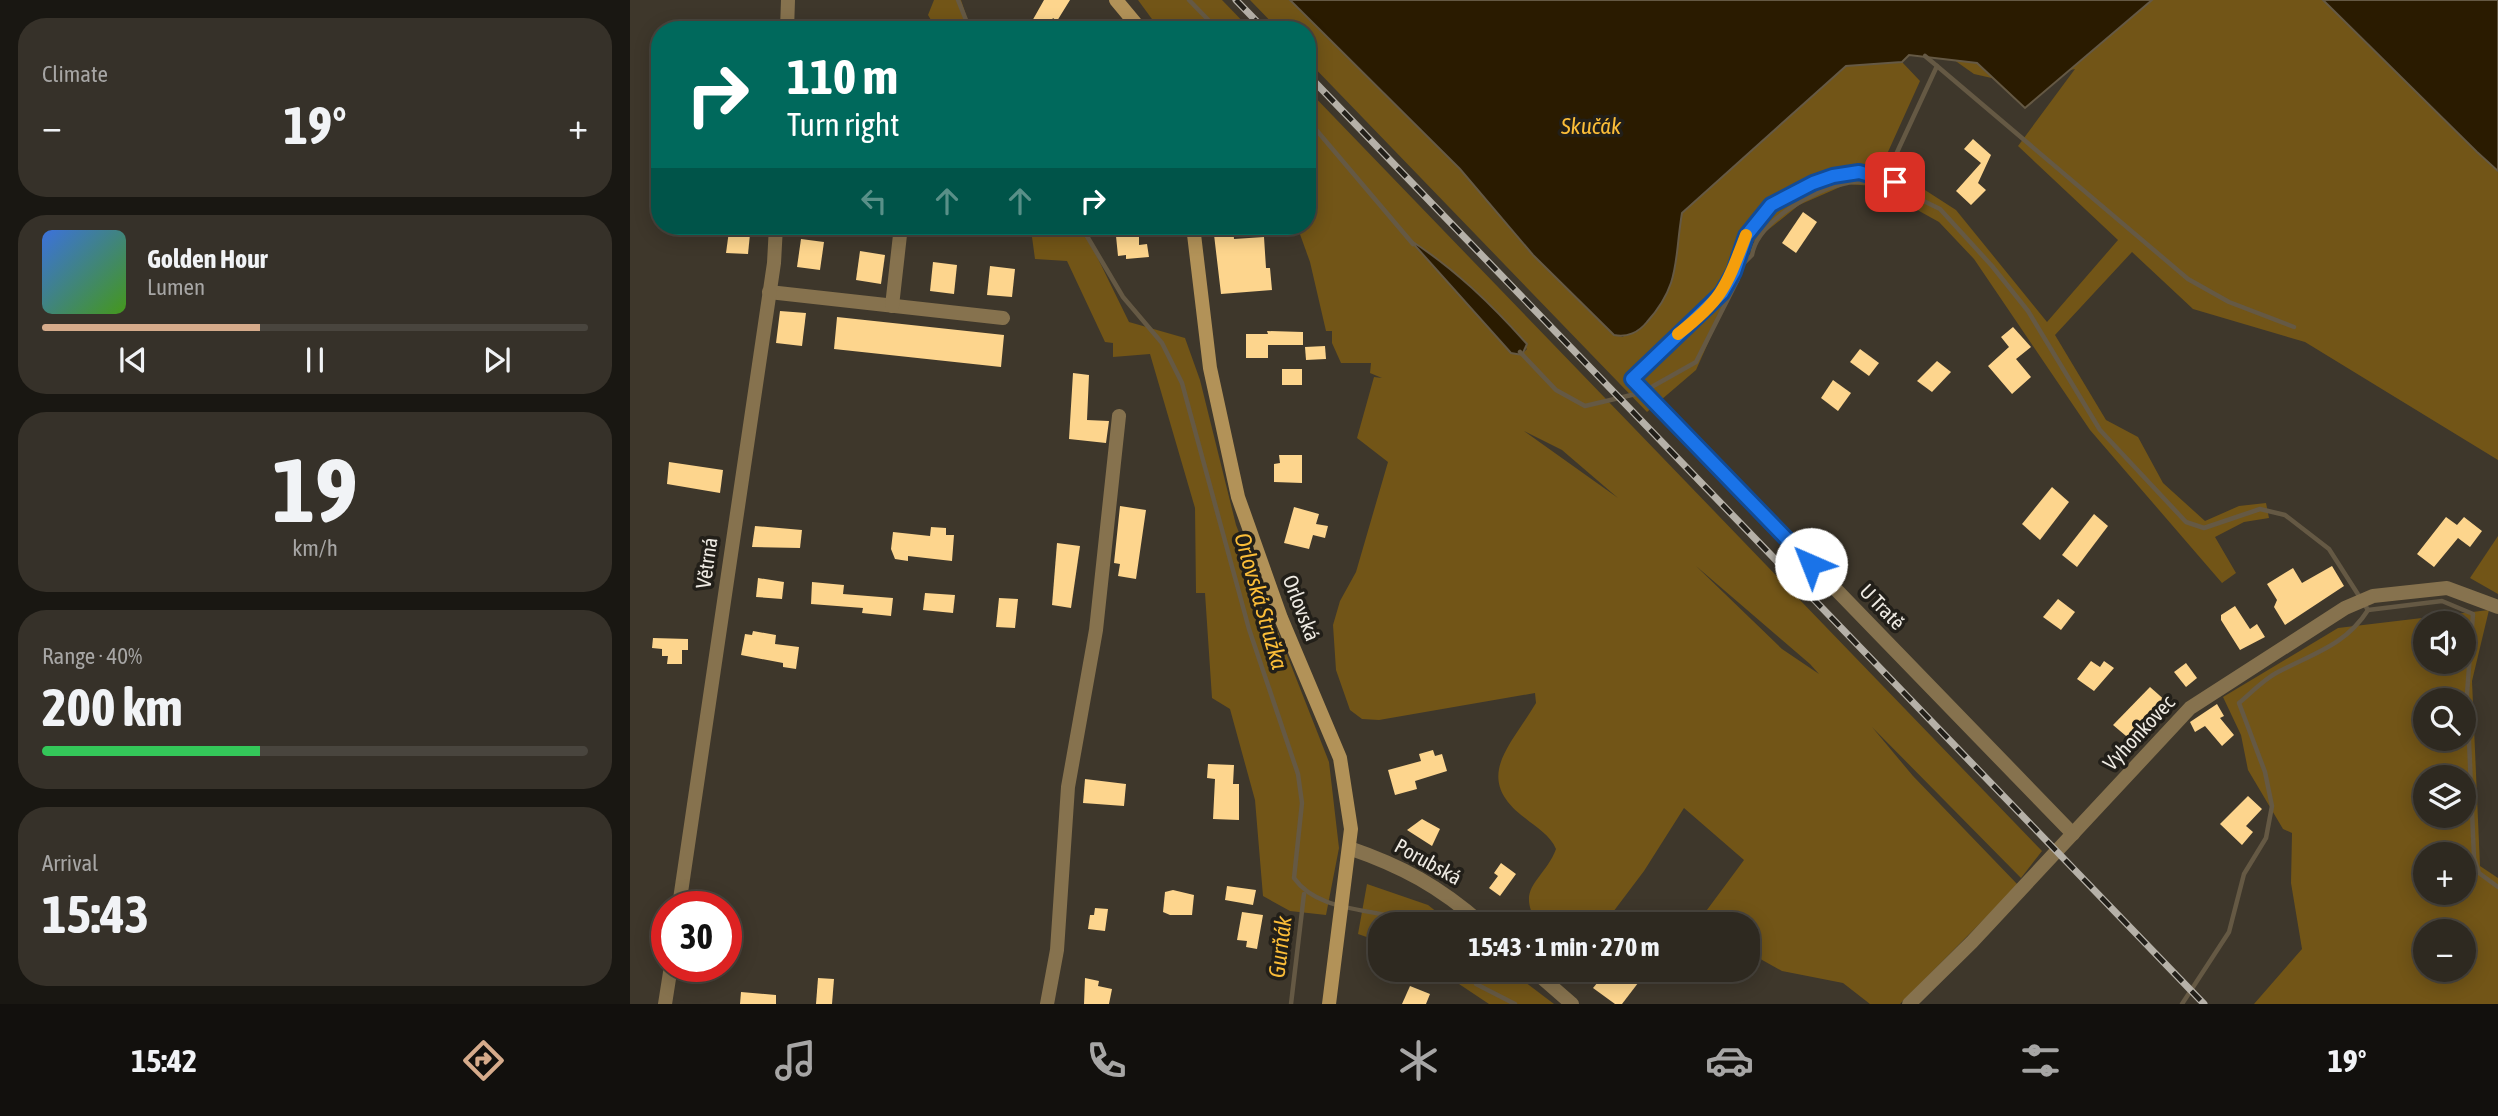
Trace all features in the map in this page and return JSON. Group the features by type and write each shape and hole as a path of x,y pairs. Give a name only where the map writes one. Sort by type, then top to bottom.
{"main road":[{"path":"1116,0 1134,21"},
{"name":"Orlovská","path":"1194,235 1210,368 1238,498 1281,618 1340,758 1350,829 1345,889 1329,1004"}],"street":[{"path":"788,21 789,0"},
{"name":"U Tratě","path":"1901,184 1859,172 1833,176 1813,183 1771,205 1746,236 1734,272 1722,293 1634,382 2073,834"},
{"name":"Větrná","path":"681,891 775,235"},
{"path":"892,306 900,235"},
{"path":"769,292 1003,318"},
{"path":"1047,1004 1057,950 1068,787 1096,630 1119,416"},
{"name":"Vyhonkovec","path":"1909,1004 2190,708 2352,605 2371,597 2447,588 2498,607"},
{"name":"Porubská","path":"1349,848 1398,865 1453,899 1468,912"},
{"path":"665,1004 668,982"},
{"path":"1547,982 1572,1004"}],"shaded area":[{"path":"934,0 961,0 968,21 932,21 928,15"},
{"path":"1138,0 1222,0 1242,21 1153,21"},
{"path":"1250,0 1290,0 1311,21 1270,21"},
{"path":"1869,0 2498,0 2498,460 2305,342 2193,309 2132,252 2055,335 2106,420 2138,437 2163,483 2205,521 2239,506 2266,503 2269,518 2244,522 2215,537 2236,573 2222,583 2090,430 1974,259 1939,222 1874,186 1847,184 1799,205 1753,242 1696,370 1647,412 1316,69 1316,26 1460,169 1533,255 1614,335 1623,337 1679,232 1682,213 1846,66 1902,62 1920,81 1883,163 1956,210 2047,322 2118,240 2018,146 2075,69 2009,82 1974,74"},
{"path":"1316,98 2042,851 2021,878 1872,727 1913,776 2018,885 1900,1004 1870,1004 1843,983 1782,971 1760,959 1760,912 1705,912 1744,860 1684,808 1644,871 1613,912 1532,912 1530,892 1556,849 1547,836 1509,803 1501,789 1498,776 1507,748 1536,703 1535,693 1379,720 1362,719 1350,710 1336,670 1333,625 1340,601 1356,572 1388,462 1357,438 1374,377 1382,378 1370,373 1371,363 1341,363 1332,343 1332,331 1326,331 1310,262 1300,235 1316,235","holes":["1412,243 1527,349 1522,354 1511,353","1524,431 1562,450 1618,498","1696,566 1819,674 1782,649"]},
{"path":"1027,235 1086,235 1129,322 1185,338 1200,380 1236,525 1329,762 1339,848 1326,915 1290,911 1263,896 1255,800 1230,709 1212,698 1205,593 1196,593 1195,508 1150,354 1113,357 1113,343 1105,342 1067,261 1035,259 1032,237"},
{"path":"2498,536 2498,594 2470,578"},
{"path":"2489,610 2476,664 2476,612"},
{"path":"2413,619 2413,674 2474,674 2472,688 2413,688 2413,751 2475,751 2476,765 2413,765 2413,828 2476,828 2476,774 2480,866 2498,878 2498,1004 2254,1004 2302,949 2291,883 2292,833 2283,829 2248,770 2241,735 2223,697 2338,628"},
{"path":"1367,884 1428,905 1437,912 1368,912 1368,937 1358,934"},
{"path":"1456,982 1525,982 1554,1004 1489,1004"}],"water":[{"name":"Skučák","path":"1290,0 2152,0 2025,108 1977,63 1909,55 1902,62 1846,66 1682,213 1674,271 1666,296 1640,329 1619,336 1614,335 1533,255 1460,169 1316,26 1316,21 1311,21"},
{"path":"2323,0 2498,0 2498,171 2477,152"},
{"path":"1410,240 1457,275 1500,315 1527,344 1522,355 1511,353"}],"building":[{"path":"1044,0 1070,0 1057,21 1053,18 1051,21 1032,21"},
{"path":"1973,139 1991,155 1978,183 1986,190 1971,205 1956,191 1981,163 1964,149"},
{"path":"1803,212 1817,222 1796,253 1782,243"},
{"path":"728,235 750,235 748,254 726,253"},
{"path":"1139,235 1139,245 1147,244 1149,257 1126,259 1126,255 1118,256 1116,236"},
{"path":"1214,235 1234,235 1234,239 1264,237 1266,268 1270,268 1272,290 1221,294"},
{"path":"801,239 824,242 820,270 797,267"},
{"path":"860,251 885,255 881,284 856,280"},
{"path":"933,262 957,265 954,294 930,291"},
{"path":"990,266 1015,269 1012,297 987,295"},
{"path":"780,311 806,313 802,346 776,343"},
{"path":"837,317 1004,335 1001,367 834,349"},
{"path":"2013,327 2031,347 2016,359 2031,377 2012,394 1988,366 2009,347 2001,337"},
{"path":"1267,331 1303,332 1303,345 1268,345 1268,358 1246,358 1246,334 1268,334"},
{"path":"1325,346 1326,359 1306,360 1305,347"},
{"path":"1860,349 1879,363 1869,376 1850,362"},
{"path":"1937,361 1951,372 1932,392 1917,381"},
{"path":"1282,369 1302,369 1302,385 1282,385"},
{"path":"1073,373 1089,375 1087,420 1109,421 1106,443 1069,439"},
{"path":"1833,380 1851,393 1838,411 1821,398"},
{"path":"1279,455 1302,455 1302,483 1274,482 1274,464 1280,463"},
{"path":"669,462 723,470 720,493 667,484"},
{"path":"2052,487 2069,502 2040,540 2022,524"},
{"path":"1120,506 1146,510 1136,579 1118,576 1120,564 1114,563"},
{"path":"1294,507 1319,514 1316,524 1328,526 1325,538 1313,535 1309,549 1284,543"},
{"path":"2094,514 2108,526 2077,567 2062,555"},
{"path":"2446,517 2457,525 2464,517 2482,531 2470,547 2458,538 2434,567 2417,554"},
{"path":"755,526 802,530 800,548 752,547"},
{"path":"931,527 946,528 946,535 954,535 952,561 908,556 908,561 895,559 891,549 893,532 930,536"},
{"path":"1057,543 1080,546 1071,608 1052,605"},
{"path":"2332,566 2344,586 2285,625 2274,607 2277,600 2267,584 2293,568 2302,583"},
{"path":"758,578 784,582 782,599 756,597"},
{"path":"812,582 844,585 843,594 893,598 891,616 862,613 863,608 811,604"},
{"path":"925,593 955,595 953,613 923,610"},
{"path":"999,598 1018,599 1015,628 996,627"},
{"path":"2058,599 2075,612 2061,630 2043,617"},
{"path":"2235,606 2250,629 2257,624 2265,637 2240,650 2221,620 2221,615"},
{"path":"753,631 776,635 775,644 799,647 796,669 783,667 783,663 741,655 745,634 752,635"},
{"path":"653,638 688,639 688,650 682,650 682,664 667,664 668,656 662,656 662,649 652,648"},
{"path":"2091,661 2100,667 2104,661 2114,668 2094,691 2077,679"},
{"path":"2186,663 2197,678 2186,687 2174,672"},
{"path":"2150,687 2167,702 2132,741 2113,725"},
{"path":"2217,704 2224,716 2220,718 2234,735 2222,746 2205,726 2195,732 2190,722"},
{"path":"1433,750 1435,756 1442,754 1447,771 1415,781 1417,789 1395,795 1388,770 1421,761 1419,754"},
{"path":"1208,764 1234,765 1233,784 1239,784 1239,820 1213,819 1215,779 1207,778"},
{"path":"1085,779 1126,784 1124,806 1083,803"},
{"path":"2248,796 2262,809 2246,826 2253,832 2242,845 2220,824"},
{"path":"1422,819 1440,829 1432,846 1407,830"},
{"path":"1501,863 1516,874 1500,896 1489,888 1498,876 1494,873"},
{"path":"1227,886 1256,890 1253,905 1225,900"},
{"path":"1173,890 1194,895 1192,915 1170,915 1163,912 1165,892"},
{"path":"1095,908 1108,909 1105,931 1088,929 1090,915 1094,915"},
{"path":"1242,912 1263,915 1257,949 1246,947 1247,941 1237,940"},
{"path":"818,978 834,979 832,1004 816,1004"},
{"path":"1085,978 1099,981 1098,986 1112,989 1109,1004 1084,1004"},
{"path":"1598,982 1639,982 1622,1004 1615,1004 1593,988"},
{"path":"1410,986 1430,994 1426,1004 1402,1004"},
{"path":"741,992 776,995 776,1004 740,1004"}],"waterway":[{"name":"Orlovská Stružka","path":"958,0 966,21"},
{"path":"1189,0 1209,21"},
{"path":"1886,176 1937,66 1925,56"},
{"path":"1937,66 2188,279 2229,302 2294,327"},
{"path":"1316,130 1413,244"},
{"path":"1743,264 1752,255 1764,231 1789,209 1834,186 1850,182 1874,182"},
{"path":"1899,189 1940,209 1992,266 2028,311 2100,430 2186,522 2204,528 2260,509 2285,515 2329,549 2368,610 2339,640 2273,675 2239,703 2265,772 2272,806 2266,838 2244,874 2229,932 2182,1004"},
{"name":"Orlovská Stružka","path":"1086,235 1123,297 1162,343 1182,383 1249,629 1298,774 1302,803 1294,878 1305,890 1319,898 1370,912"},
{"path":"1648,389 1696,362 1738,279"},
{"path":"1520,352 1556,390 1585,406 1640,393"},
{"path":"2368,610 2442,601 2473,614 2467,694 2474,858 2479,873 2498,887"},
{"name":"Gurňák","path":"1291,1004 1304,894"},
{"name":"Orlovská Stružka","path":"1475,982 1515,1004"}],"railway":[{"path":"1236,0 1256,21"},
{"path":"1316,83 2204,1004"}],"slow traffic":[{"path":"1678,334 1722,293 1734,272 1746,235"}],"route":[{"path":"1811,564 1632,379 1722,293 1734,272 1746,236 1771,205 1813,183 1833,176 1859,172 1895,182"}]}
